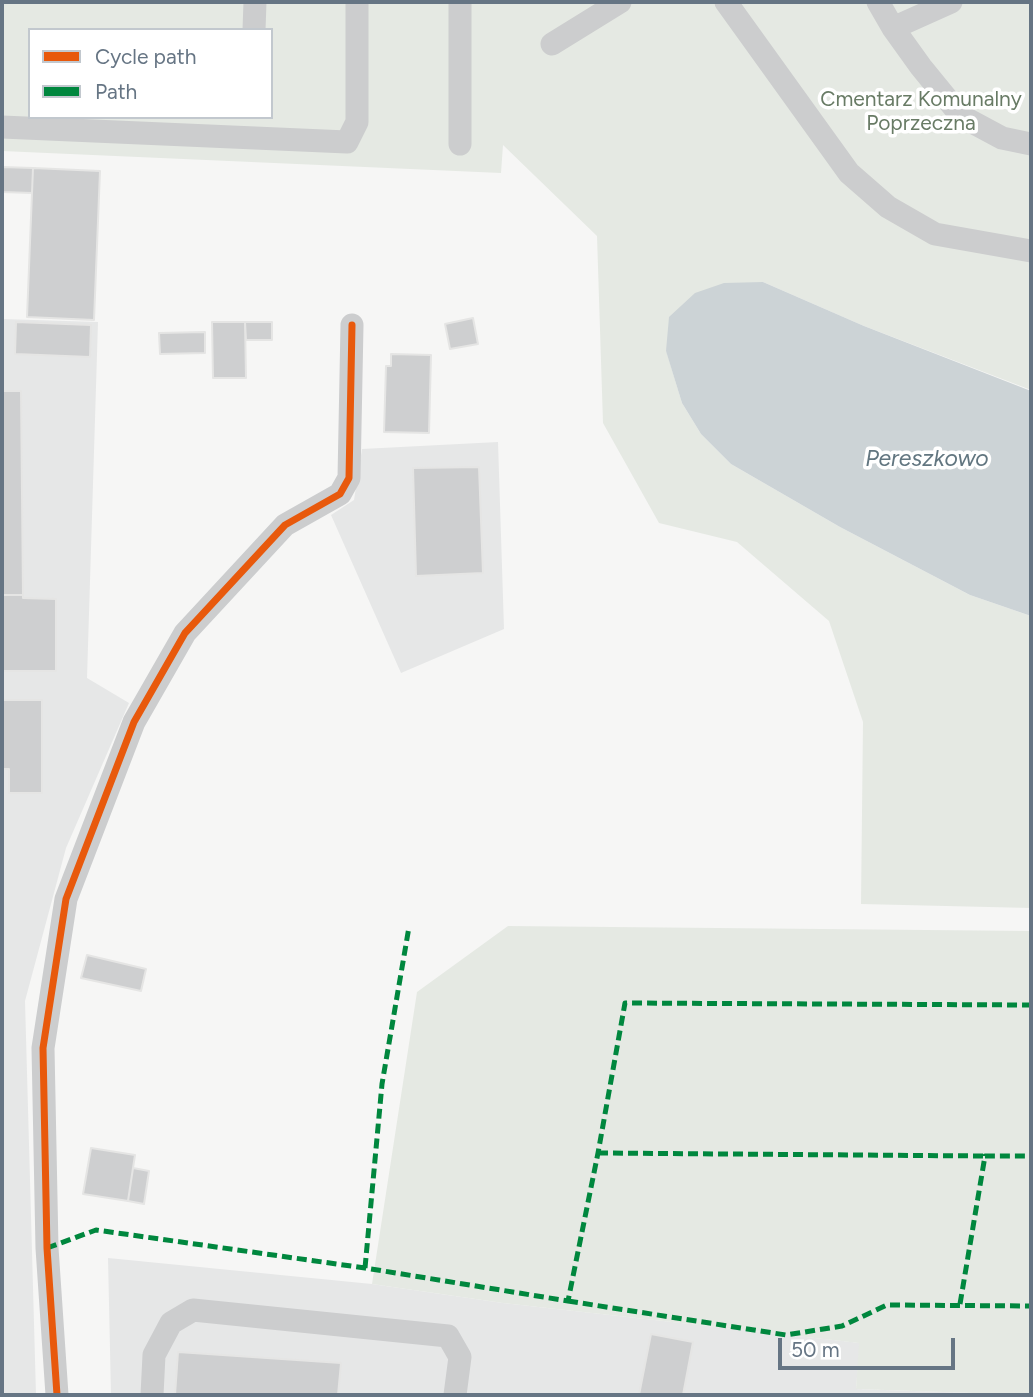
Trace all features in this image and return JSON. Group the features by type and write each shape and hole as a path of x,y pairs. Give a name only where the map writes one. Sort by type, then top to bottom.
{"street":[{"path":"254,28 255,2"},
{"path":"2,127 347,142 357,122 358,2"},
{"path":"460,2 460,144"},
{"path":"552,44 620,2"},
{"path":"726,2 849,173 888,207 935,234 1031,251"},
{"path":"878,2 893,28 961,116 1002,138 1031,144"},
{"path":"893,28 951,2"},
{"path":"57,1395 47,1248 43,1048 66,899 134,722 185,633 285,525 340,494 349,478 352,325"},
{"path":"152,1395 153,1355 171,1323 193,1310 448,1336 460,1357 455,1395"}],"shaded area":[{"path":"2,319 98,322 87,678 129,703 66,848 25,1001 36,1395 2,1395"},
{"path":"498,442 504,629 401,673 331,515 354,500 362,449"},
{"path":"108,1258 372,1284 503,1303 860,1343 856,1389 1031,1395 111,1395"}],"green space":[{"name":"Cmentarz Komunalny Poprzeczna","path":"2,2 1031,2 1031,390 864,326 763,282 666,350 682,403 701,434 731,464 840,527 970,595 1031,616 1031,908 861,904 863,722 829,621 737,542 659,523 603,423 597,236 503,145 501,173 2,151"},
{"path":"508,926 1031,931 1031,1395 856,1389 859,1343 503,1303 372,1284 417,992"}],"water":[{"name":"Pereszkowo","path":"763,282 864,326 1031,391 1031,616 970,595 840,527 731,464 701,434 682,403 666,351 669,317 695,293 724,283"}],"building":[{"path":"2,167 33,168 32,193 2,192"},
{"path":"33,168 100,171 94,320 27,317"},
{"path":"473,318 478,344 450,349 445,324"},
{"path":"16,322 91,325 90,357 15,354"},
{"path":"212,322 245,322 246,378 213,378"},
{"path":"245,322 272,322 272,340 246,340"},
{"path":"205,332 205,353 160,354 159,333"},
{"path":"391,354 431,355 429,433 384,432 386,366 391,366"},
{"path":"2,391 21,391 23,595 2,595"},
{"path":"479,467 483,573 416,576 413,468"},
{"path":"2,595 56,599 56,671 2,671"},
{"path":"2,700 42,700 42,793 9,793 9,769 2,769"},
{"path":"87,955 146,969 141,991 81,978"},
{"path":"91,1148 135,1155 128,1201 83,1194"},
{"path":"133,1168 149,1171 144,1204 128,1201"},
{"path":"651,1334 693,1342 683,1395 639,1395"},
{"path":"178,1352 341,1363 338,1395 175,1395"}],"marked path":[{"path":"365,1268 382,1084 409,927"},
{"path":"47,1248 96,1230 365,1268 568,1301 625,1003 1031,1005"},
{"path":"598,1153 985,1156"},
{"path":"960,1304 985,1156 1031,1156"},
{"path":"568,1301 786,1335 842,1326 887,1305 1031,1306"}],"cycle path":[{"path":"57,1395 47,1248 43,1048 66,899 134,722 185,633 285,525 340,494 349,478 352,325"}]}
